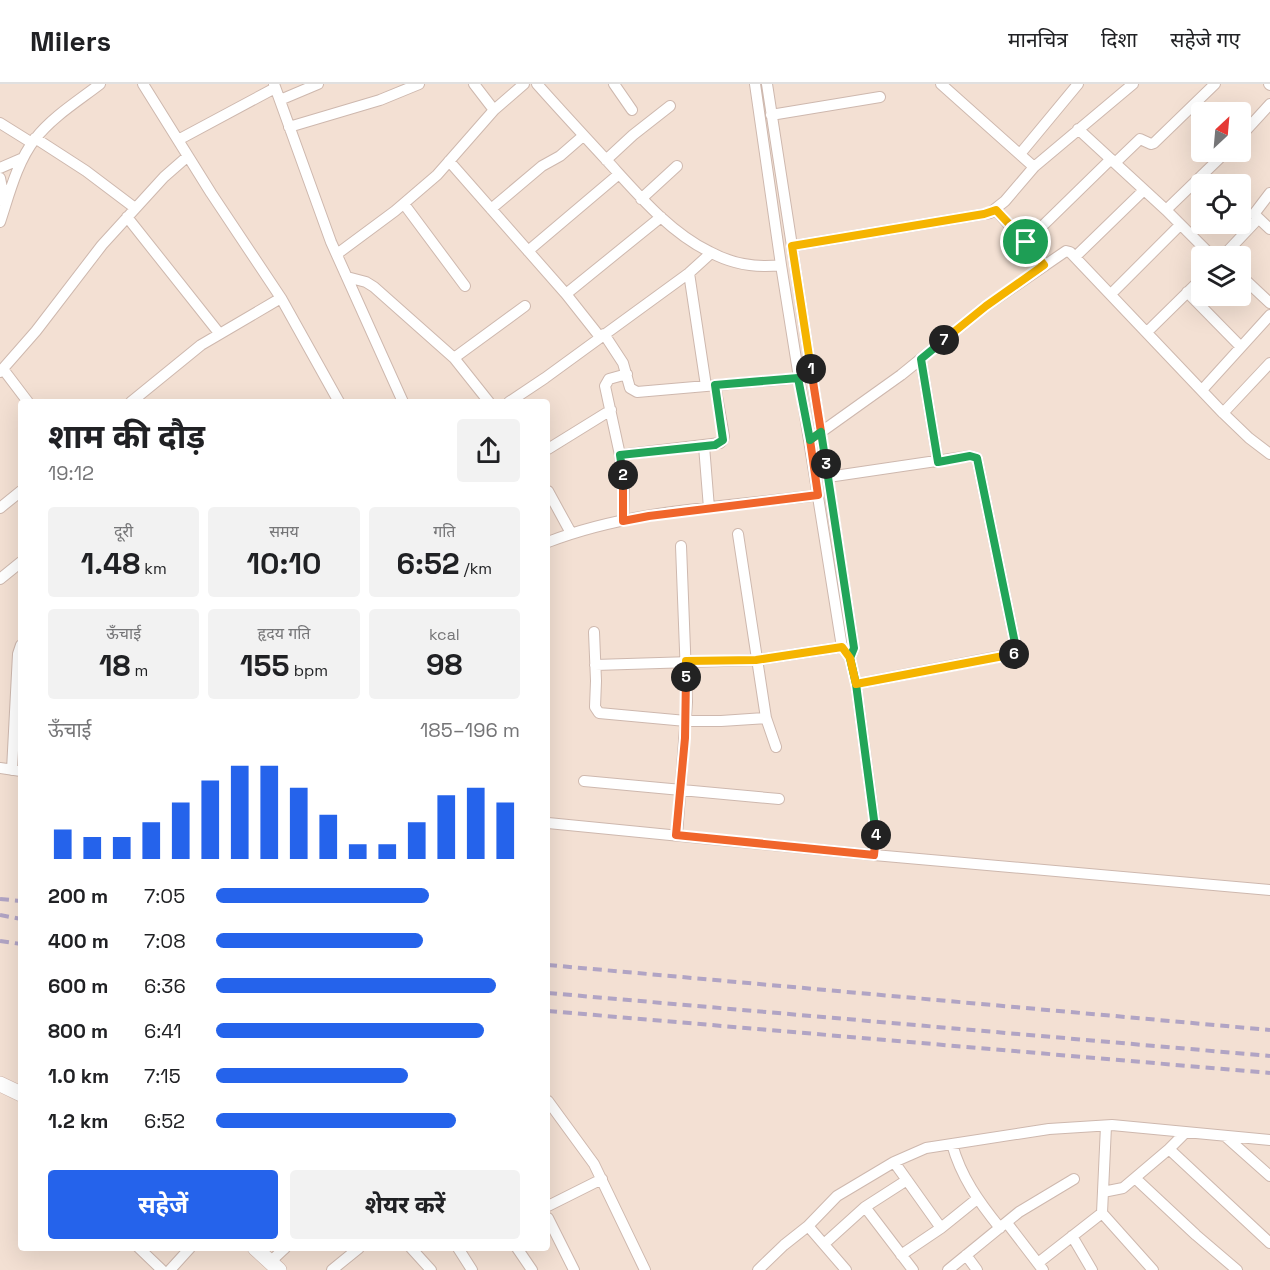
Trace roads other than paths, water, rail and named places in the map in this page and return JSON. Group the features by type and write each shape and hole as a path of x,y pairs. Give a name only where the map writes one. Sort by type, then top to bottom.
{"street":[{"path":"0,222 23,158 34,141 51,123 100,84"},
{"path":"143,84 281,298 337,399"},
{"path":"280,100 318,84"},
{"path":"290,127 380,100 419,84"},
{"path":"474,84 494,110"},
{"path":"337,254 404,204 437,175 494,110 524,84"},
{"path":"537,84 641,199 661,217 711,253 741,264 765,267 781,265"},
{"path":"614,84 632,110"},
{"path":"755,84 798,378 810,440 842,647 850,658 856,684 876,834 874,855"},
{"path":"766,84 854,648 850,658"},
{"path":"941,84 1034,167"},
{"path":"1020,154 1078,84"},
{"path":"792,246 984,214 996,210 1034,167 1133,84"},
{"path":"1026,242 1113,161 1140,139 1154,143 1215,84"},
{"path":"178,140 274,86 337,254 402,399"},
{"path":"771,115 880,97"},
{"path":"1251,125 1270,104"},
{"path":"606,160 670,106"},
{"path":"0,123 86,171 135,208"},
{"path":"1078,129 1202,246"},
{"path":"491,209 542,166 560,156 583,136"},
{"path":"25,399 2,371 102,245 135,208 188,156"},
{"path":"0,168 23,158"},
{"path":"449,161 602,335 627,374 630,388 637,392 798,378"},
{"path":"1166,210 1216,162"},
{"path":"641,199 677,166"},
{"path":"528,251 619,174"},
{"path":"0,178 5,207"},
{"path":"1075,257 1144,190"},
{"path":"1270,193 1254,213 1270,229"},
{"path":"404,204 465,286"},
{"path":"996,210 1044,265"},
{"path":"127,217 219,333"},
{"path":"566,294 661,217"},
{"path":"1232,246 1258,219"},
{"path":"1111,294 1180,225"},
{"path":"810,440 921,359 986,306 1066,251 1075,257 1111,294 1223,413 1270,454"},
{"path":"514,399 688,273 711,253"},
{"path":"620,455 715,445 723,440 688,273"},
{"path":"347,277 366,282 374,287 454,358 487,399"},
{"path":"1251,285 1270,303"},
{"path":"1147,332 1191,288"},
{"path":"1187,292 1241,346"},
{"path":"135,399 201,345 281,298"},
{"path":"454,358 525,306"},
{"path":"1202,390 1270,315"},
{"path":"921,359 938,462"},
{"path":"1223,413 1270,363"},
{"path":"623,521 624,487 606,382 627,374"},
{"path":"550,448 611,410"},
{"path":"704,446 709,508"},
{"path":"828,477 970,456 977,458 1017,653 856,684"},
{"path":"0,508 18,493"},
{"path":"550,495 571,533"},
{"path":"550,541 571,533 623,521 818,495"},
{"path":"738,534 766,718 776,747"},
{"path":"676,835 686,721 681,546"},
{"path":"0,579 18,564"},
{"path":"594,632 595,707 598,713 686,721 766,718"},
{"path":"595,664 756,660 842,647"},
{"path":"0,768 16,771 18,654"},
{"path":"584,781 779,799"},
{"path":"550,823 1270,890"},
{"path":"0,1084 18,1093"},
{"path":"550,1104 582,1145 602,1179 643,1269"},
{"path":"1106,1126 1102,1213 1153,1270"},
{"path":"758,1270 783,1245 808,1226 837,1196 894,1162 926,1148 1048,1129 1106,1126 1270,1140"},
{"path":"1103,1192 1123,1188 1169,1149 1185,1132"},
{"path":"1225,1136 1270,1176"},
{"path":"952,1144 960,1169 977,1199 1040,1266 1072,1236 1102,1213"},
{"path":"1169,1149 1270,1243"},
{"path":"894,1162 941,1228"},
{"path":"1136,1178 1196,1235 1238,1270"},
{"path":"550,1205 602,1179"},
{"path":"948,1270 1039,1199 1074,1179"},
{"path":"824,1244 865,1207 907,1180"},
{"path":"901,1255 941,1228 977,1199"},
{"path":"865,1207 913,1270"},
{"path":"550,1222 574,1270"},
{"path":"808,1226 846,1270"},
{"path":"1072,1236 1092,1270"},
{"path":"141,1251 162,1270"},
{"path":"170,1270 187,1251"},
{"path":"258,1251 274,1266 283,1251"},
{"path":"332,1270 355,1251"},
{"path":"414,1251 431,1270"},
{"path":"460,1251 472,1270"},
{"path":"519,1251 532,1270"},
{"path":"966,1256 976,1270"}],"railway":[{"path":"0,899 18,901"},
{"path":"0,915 18,918"},
{"path":"0,941 18,944"},
{"path":"550,965 1270,1030"},
{"path":"550,993 1270,1056"},
{"path":"550,1011 1270,1073"}]}
